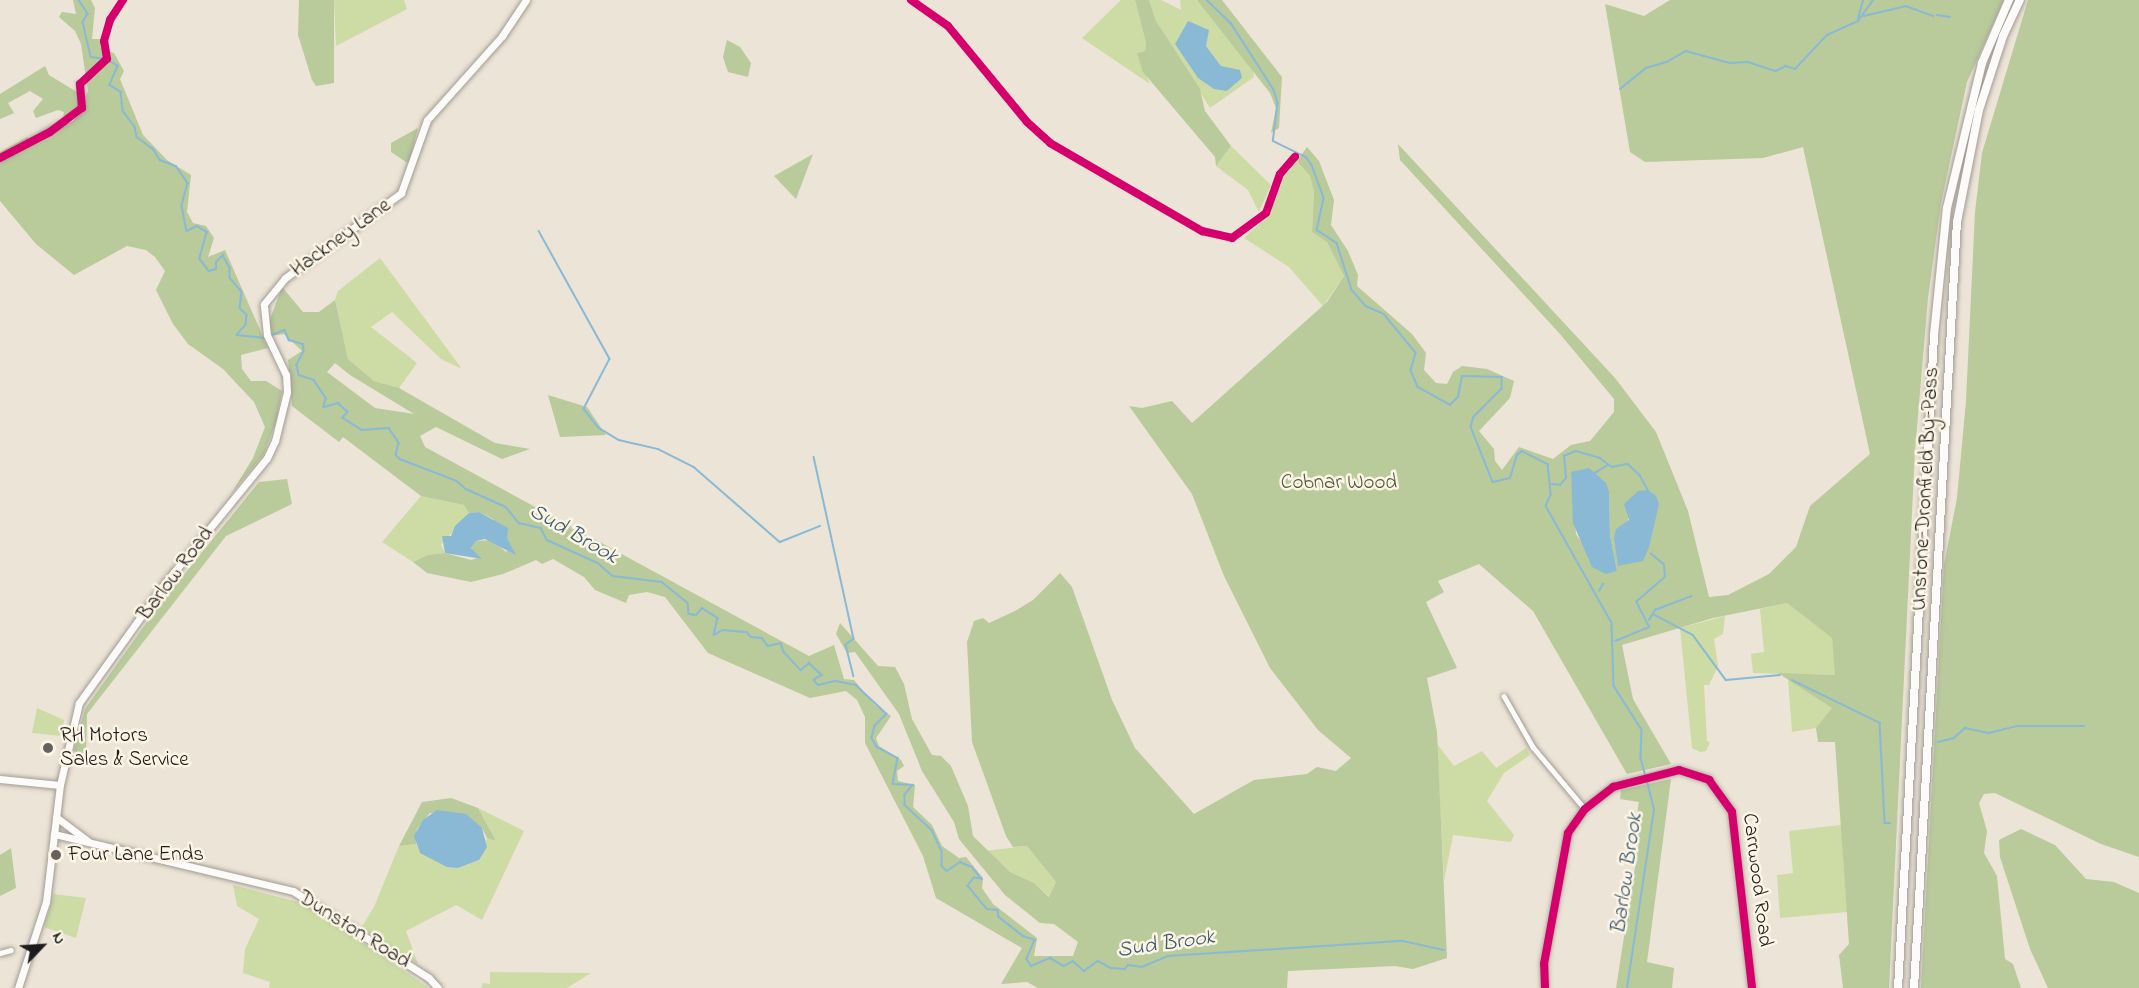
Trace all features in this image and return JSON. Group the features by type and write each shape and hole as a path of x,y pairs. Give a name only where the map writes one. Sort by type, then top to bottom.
{"highway":[{"name":"Unstone-Dronfield By-Pass","path":"1898,988 1934,335 1947,208 1982,63 2009,0"},
{"name":"Unstone-Dronfield By-Pass","path":"1914,988 1957,222 1979,110 2003,36 2020,0"}],"main road":[{"name":"Hackney Lane","path":"282,363 267,335 263,312 269,296 292,273 401,193 427,120 495,44 526,0"},
{"name":"Barlow Road","path":"18,988 46,902 60,786 79,704 165,583 267,458 281,423 286,392 282,363"},
{"path":"0,779 60,786"},
{"name":"Dunston Road","path":"56,816 88,842"},
{"name":"Dunston Road","path":"54,834 293,891 429,978 438,988"}],"street":[{"path":"0,158 71,118 82,108 80,84"},
{"path":"1504,696 1533,747 1585,809 1569,833 1561,856 1544,964 1545,988"},
{"name":"Carrwood Road","path":"1585,809 1613,787 1656,773 1679,770 1708,780 1718,788 1732,812 1740,860 1752,988"},
{"path":"0,951 11,950"}],"green space":[{"path":"73,0 91,0 95,8 92,39 100,39 103,49 114,53 124,71 120,79 143,135 167,160 191,175 187,212 193,223 206,226 214,238 208,257 225,250 268,348 241,355 242,369 251,381 266,381 282,391 277,419 264,454 231,494 253,458 265,427 254,402 223,369 188,344 173,324 156,290 165,271 155,257 146,250 127,246 74,275 36,244 0,201 0,152 27,137 34,144 62,126 64,112 58,110 36,118 33,111 43,99 30,91 8,103 14,113 0,119 0,94 45,66 49,75 85,97 88,91 81,44 75,31 59,17 62,12 76,14"},
{"path":"299,0 334,0 334,83 316,86 312,80 298,35"},
{"path":"334,0 404,0 407,9 336,46"},
{"path":"1121,0 1135,0 1146,43 1145,51 1137,53 1150,84 1082,38"},
{"path":"1135,0 1149,0 1156,21 1200,89 1205,111 1231,146 1216,166 1215,157 1143,72 1137,53 1145,51 1146,43"},
{"path":"1149,0 1161,0 1181,10 1180,0 1197,0 1253,69 1254,77 1210,108 1156,21","holes":["1188,22 1194,27 1206,28 1206,46 1221,66 1242,78 1227,91"]},
{"path":"1197,0 1222,0 1282,77 1279,128 1271,133 1276,108 1270,93"},
{"name":"Cobnar Wood","path":"1670,0 2004,0 1967,82 1941,203 1928,298 1915,451 1889,988 1843,988 1839,955 1849,944 1835,742 1818,742 1816,728 1832,708 1778,673 1835,675 1832,638 1787,603 1713,618 1622,645 1633,699 1671,764 1627,774 1533,611 1479,564 1438,581 1444,592 1426,602 1457,668 1427,678 1437,732 1447,958 1413,969 1395,966 1288,971 1287,988 1038,988 1027,982 1001,984 1022,948 936,898 923,856 865,743 865,717 857,700 846,691 810,698 708,653 665,597 647,592 629,595 626,603 595,590 584,577 553,559 542,564 536,560 503,574 471,582 427,573 413,562 427,555 445,553 471,560 478,558 471,548 476,541 492,540 506,552 511,547 493,519 479,512 469,513 464,505 421,496 343,437 339,442 292,406 288,360 302,351 284,334 271,336 269,322 282,287 303,312 319,312 335,300 348,359 374,381 399,388 495,443 530,449 502,459 436,427 420,436 425,447 809,656 834,645 844,679 854,680 875,705 891,716 876,738 879,746 901,760 904,766 897,771 898,781 915,785 913,807 932,825 942,846 959,858 966,857 983,878 982,888 993,904 1037,938 1034,956 1073,956 1078,942 1054,924 1040,923 1005,895 959,839 954,822 922,771 899,714 855,652 847,653 836,634 840,623 878,666 895,667 904,684 912,719 932,755 941,756 951,766 968,806 973,836 1010,872 1034,883 1049,897 1056,882 1027,846 1013,847 1006,836 972,742 967,642 974,621 983,618 989,623 1015,611 1033,600 1060,573 1072,587 1112,700 1135,748 1194,814 1254,780 1307,774 1317,767 1336,771 1351,758 1318,730 1270,668 1224,576 1192,494 1129,406 1142,408 1172,401 1192,423 1327,302 1344,276 1327,242 1312,232 1314,192 1310,176 1297,161 1307,147 1319,161 1334,200 1331,225 1348,251 1358,275 1357,286 1412,334 1426,353 1424,370 1436,383 1447,384 1453,372 1462,366 1487,369 1514,381 1510,398 1479,431 1494,449 1495,461 1502,470 1519,447 1553,459 1571,445 1590,441 1614,412 1614,399 1560,334 1400,160 1398,144 1615,378 1656,432 1688,511 1709,597 1728,595 1769,574 1796,547 1810,506 1870,454 1803,147 1763,158 1645,162 1630,152 1605,4 1644,16","holes":["335,363 350,375 414,414 375,408 327,372","1571,472 1609,492 1610,535 1617,571 1591,556 1576,534","1629,515 1652,534 1643,560 1616,529 1627,524"]},
{"path":"2028,0 2139,0 2139,857 2101,844 1995,793 1984,794 1979,803 1987,831 1984,853 1997,876 2005,959 2013,964 2021,988 1921,988 1944,565 1957,498 1966,401 1975,212 1982,153"},
{"path":"727,40 740,47 751,63 748,77 728,72 723,57"},
{"path":"418,128 409,164 391,152 391,143"},
{"path":"1231,146 1271,185 1259,212 1248,190 1216,166"},
{"path":"813,154 796,199 774,176"},
{"path":"1297,161 1310,176 1314,192 1312,232 1327,242 1344,276 1323,306 1289,267 1244,238 1270,214 1285,175"},
{"path":"380,258 462,369 441,359 392,312 371,327 417,363 399,388 374,381 348,359 335,300 338,291"},
{"path":"548,395 587,407 606,435 560,437"},
{"path":"287,479 292,504 226,536 87,714 86,757 74,751 85,709 157,608 259,482"},
{"path":"421,496 464,505 469,513 441,545 445,553 427,555 413,562 382,542"},
{"path":"1787,603 1832,638 1836,675 1753,673 1751,654 1764,652 1760,609"},
{"path":"1725,616 1723,634 1714,639 1718,666 1709,685 1704,685 1707,741 1710,742 1706,751 1700,752 1692,748 1680,628"},
{"path":"1788,679 1833,708 1816,728 1792,732"},
{"path":"37,708 64,720 62,736 32,733"},
{"path":"1437,744 1454,766 1482,751 1496,768 1526,748 1530,755 1504,773 1487,801 1514,835 1511,842 1453,835 1444,881"},
{"path":"1671,779 1647,962 1674,968 1672,988 1616,988 1639,841 1633,841 1639,802 1620,799 1621,790"},
{"path":"451,798 478,808 496,841 487,838 482,828 430,813 417,829 416,844 399,846 422,802"},
{"path":"478,808 524,831 482,920 456,905 406,931 418,964 361,928 374,907 399,846 416,844 420,853 458,868 479,860 487,838 496,841"},
{"path":"1841,825 1847,912 1780,918 1777,875 1793,873 1789,831"},
{"path":"2021,829 2055,845 2086,879 2114,882 2139,893 2139,988 2048,988 2030,949 2000,857 1999,840"},
{"path":"1027,846 1056,882 1050,897 1034,883 1010,872 985,851"},
{"path":"11,848 16,888 0,896 0,855"},
{"path":"233,885 305,904 429,988 269,988 270,982 243,973 245,949 259,919 237,906"},
{"path":"54,894 86,898 76,938 44,927"},
{"path":"490,972 591,973 567,988 481,988 483,983 490,984"}],"water":[{"path":"1188,21 1209,30 1206,46 1221,66 1240,70 1242,78 1227,91 1214,89 1198,78 1175,44"},
{"path":"1589,468 1606,483 1609,492 1610,535 1617,571 1606,574 1592,567 1573,523 1571,472"},
{"path":"1648,490 1656,496 1659,504 1649,547 1643,561 1618,566 1614,538 1616,529 1629,520 1624,504 1638,491"},
{"path":"479,512 508,528 507,538 516,555 485,539 476,541 471,548 482,559 445,553 442,536 451,536 455,526 469,513"},
{"path":"437,810 466,814 482,828 487,847 479,860 458,868 447,867 420,853 414,836 423,820"}],"waterway":[{"name":"Sud Brook","path":"79,0 88,14 83,22 91,57 107,59 118,66 110,85 121,92 123,111 135,127 137,137 154,150 160,160 176,166 188,183 182,206 187,231 197,226 207,232 200,259 209,271 216,269 216,262 223,255 230,268 230,278 242,292 240,308 247,315 246,325 237,335 265,338"},
{"name":"Barlow Brook","path":"1207,0 1231,23 1274,90 1278,103 1273,141 1306,157 1312,165 1324,198 1317,230 1337,243 1352,290 1366,306 1384,314 1416,353 1411,370 1418,387 1450,405 1458,397 1462,376 1502,377 1502,389 1474,417 1471,427 1493,482 1510,478 1517,455 1522,451 1548,464 1551,495 1546,506 1612,623 1614,686 1642,730 1641,758 1646,777"},
{"path":"1858,19 1863,0"},
{"path":"1620,89 1646,68 1667,62 1686,51 1730,63 1748,62 1776,71 1786,66 1795,69 1827,35 1858,21 1873,0"},
{"path":"1864,16 1906,6 1933,16"},
{"path":"1937,15 1950,17"},
{"path":"539,231 610,359 584,409 599,428 619,440 658,449 694,467 780,542 820,526"},
{"name":"Sud Brook","path":"269,336 285,330 289,340 303,344 304,351 297,365 299,375 314,380 326,398 324,407 338,403 348,412 343,418 362,430 389,428 399,443 396,455 400,459 457,481 466,489 506,507 519,523 541,528 547,540 598,563 613,576 662,582 688,603 689,614 696,615 702,608 718,618 714,635 723,630 747,632 751,637 762,638 768,646 781,643 784,652 801,670 809,663 822,675 814,680 818,685 836,681 856,685 887,714 875,726 872,738 877,747 898,758 893,784 913,785 905,795 905,805 932,830 942,851 942,866 947,871 960,862 972,867 982,879 974,878 968,886 987,909 998,910 999,917 1023,936 1035,940 1027,959 1031,966 1050,958 1064,966 1073,961 1084,971 1098,961 1111,968 1125,969 1128,965 1142,967 1168,956 1403,941 1444,950"},
{"path":"1552,484 1560,485 1566,478 1564,456 1576,451 1600,458 1612,467 1628,464 1640,475 1648,490"},
{"path":"814,457 854,639 846,645 854,676"},
{"path":"1595,473 1608,465"},
{"path":"1615,641 1649,627 1636,602 1665,577 1664,565 1651,554"},
{"path":"1599,591 1603,584"},
{"path":"1649,620 1655,610 1691,596"},
{"path":"1653,614 1693,635 1726,680 1780,675"},
{"path":"1792,680 1880,723 1885,823 1890,823"},
{"path":"1938,742 1954,738 1965,728 1989,733 2017,726 2084,726"},
{"name":"Barlow Brook","path":"1627,988 1654,810 1647,781"}],"cycle path":[{"path":"0,158 50,132 82,108 80,84 107,59 104,41 110,20 123,0"},
{"path":"911,0 948,26 1027,122 1050,143 1202,231 1232,238 1266,213 1280,174 1295,157"},
{"path":"1545,988 1544,964 1568,833 1585,809 1613,787 1679,770 1709,780 1732,812 1752,988"}],"place":[{"name":"RH Motors Sales & Service","path":"48,748"},
{"name":"Four Lane Ends","path":"56,855"}]}
